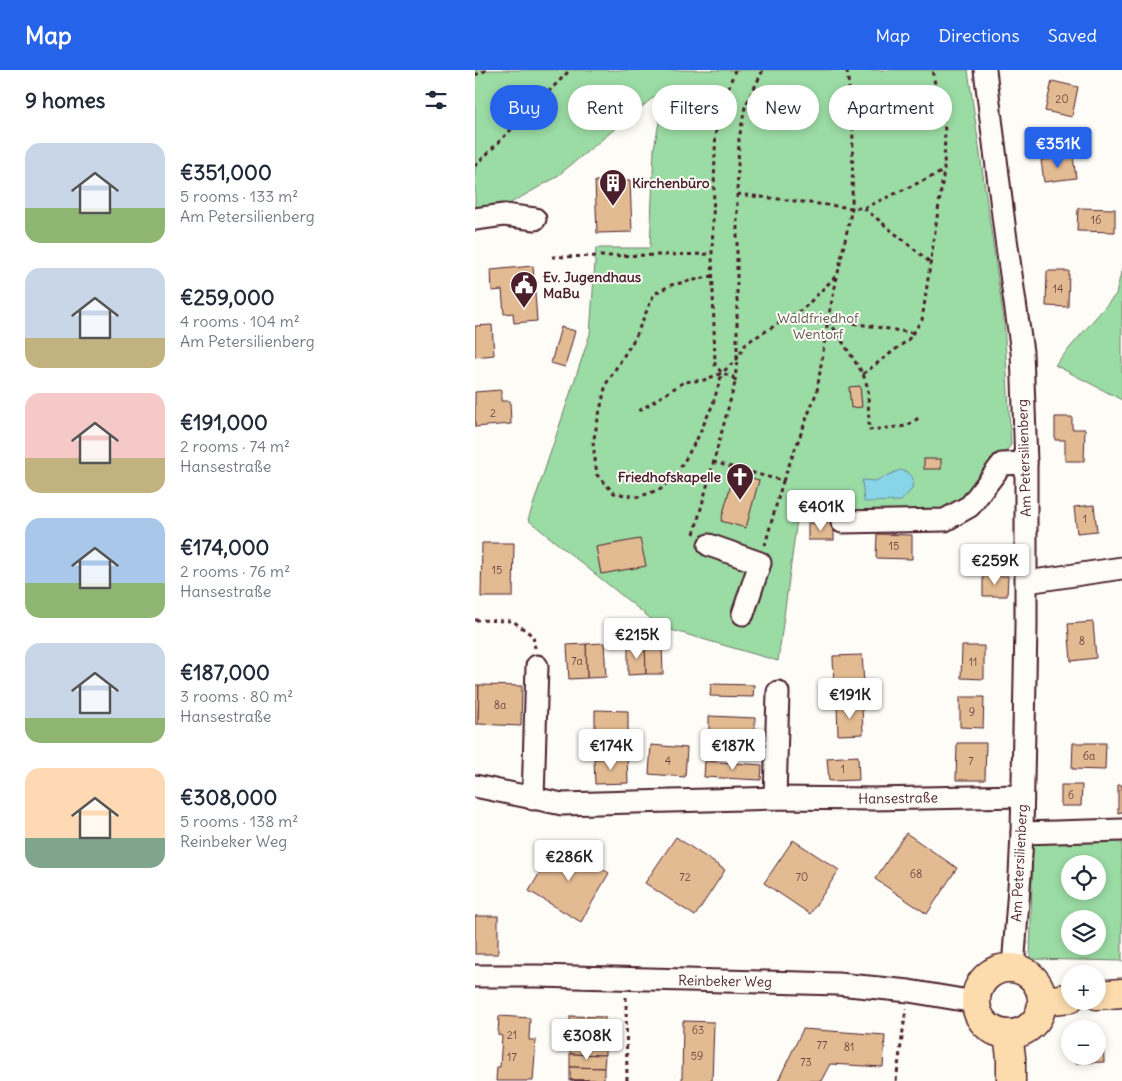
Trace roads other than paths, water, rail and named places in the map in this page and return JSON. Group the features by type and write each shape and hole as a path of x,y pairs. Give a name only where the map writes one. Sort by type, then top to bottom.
{"main road":[{"path":"1003,968 1022,970 1030,975 1041,990 1043,1001 1041,1011 1033,1025 1019,1034 1008,1035 998,1033 985,1025 977,1012 975,1002 980,984 986,976 1003,968"},
{"path":"1106,994 1122,993"},
{"path":"1043,1001 1061,999"},
{"path":"1008,1035 1011,1057 1011,1081"}],"street":[{"name":"Am Petersilienberg","path":"985,70 1022,352 1027,582 1020,874 1013,968"},
{"path":"475,219 504,215 535,219"},
{"path":"842,522 945,520 969,506 1001,464 1025,463"},
{"path":"709,545 761,563 743,614"},
{"path":"1027,582 1122,568"},
{"path":"533,799 537,666"},
{"path":"775,798 778,692"},
{"name":"Hansestraße","path":"475,786 562,804 775,798 873,800 1022,796"},
{"path":"1021,833 1122,830"},
{"name":"Reinbeker Weg","path":"475,976 838,984 909,991 975,1002"}],"water":[{"path":"900,470 908,472 913,478 912,489 901,501 864,502 862,480 875,481"}],"place":[{"name":"Kirchenbüro","path":"613,207"},
{"name":"Ev. Jugendhaus MaBu","path":"524,309"},
{"name":"Friedhofskapelle","path":"740,501"}],"park label":[{"name":"Waldfriedhof Wentorf","path":"818,326"}]}
